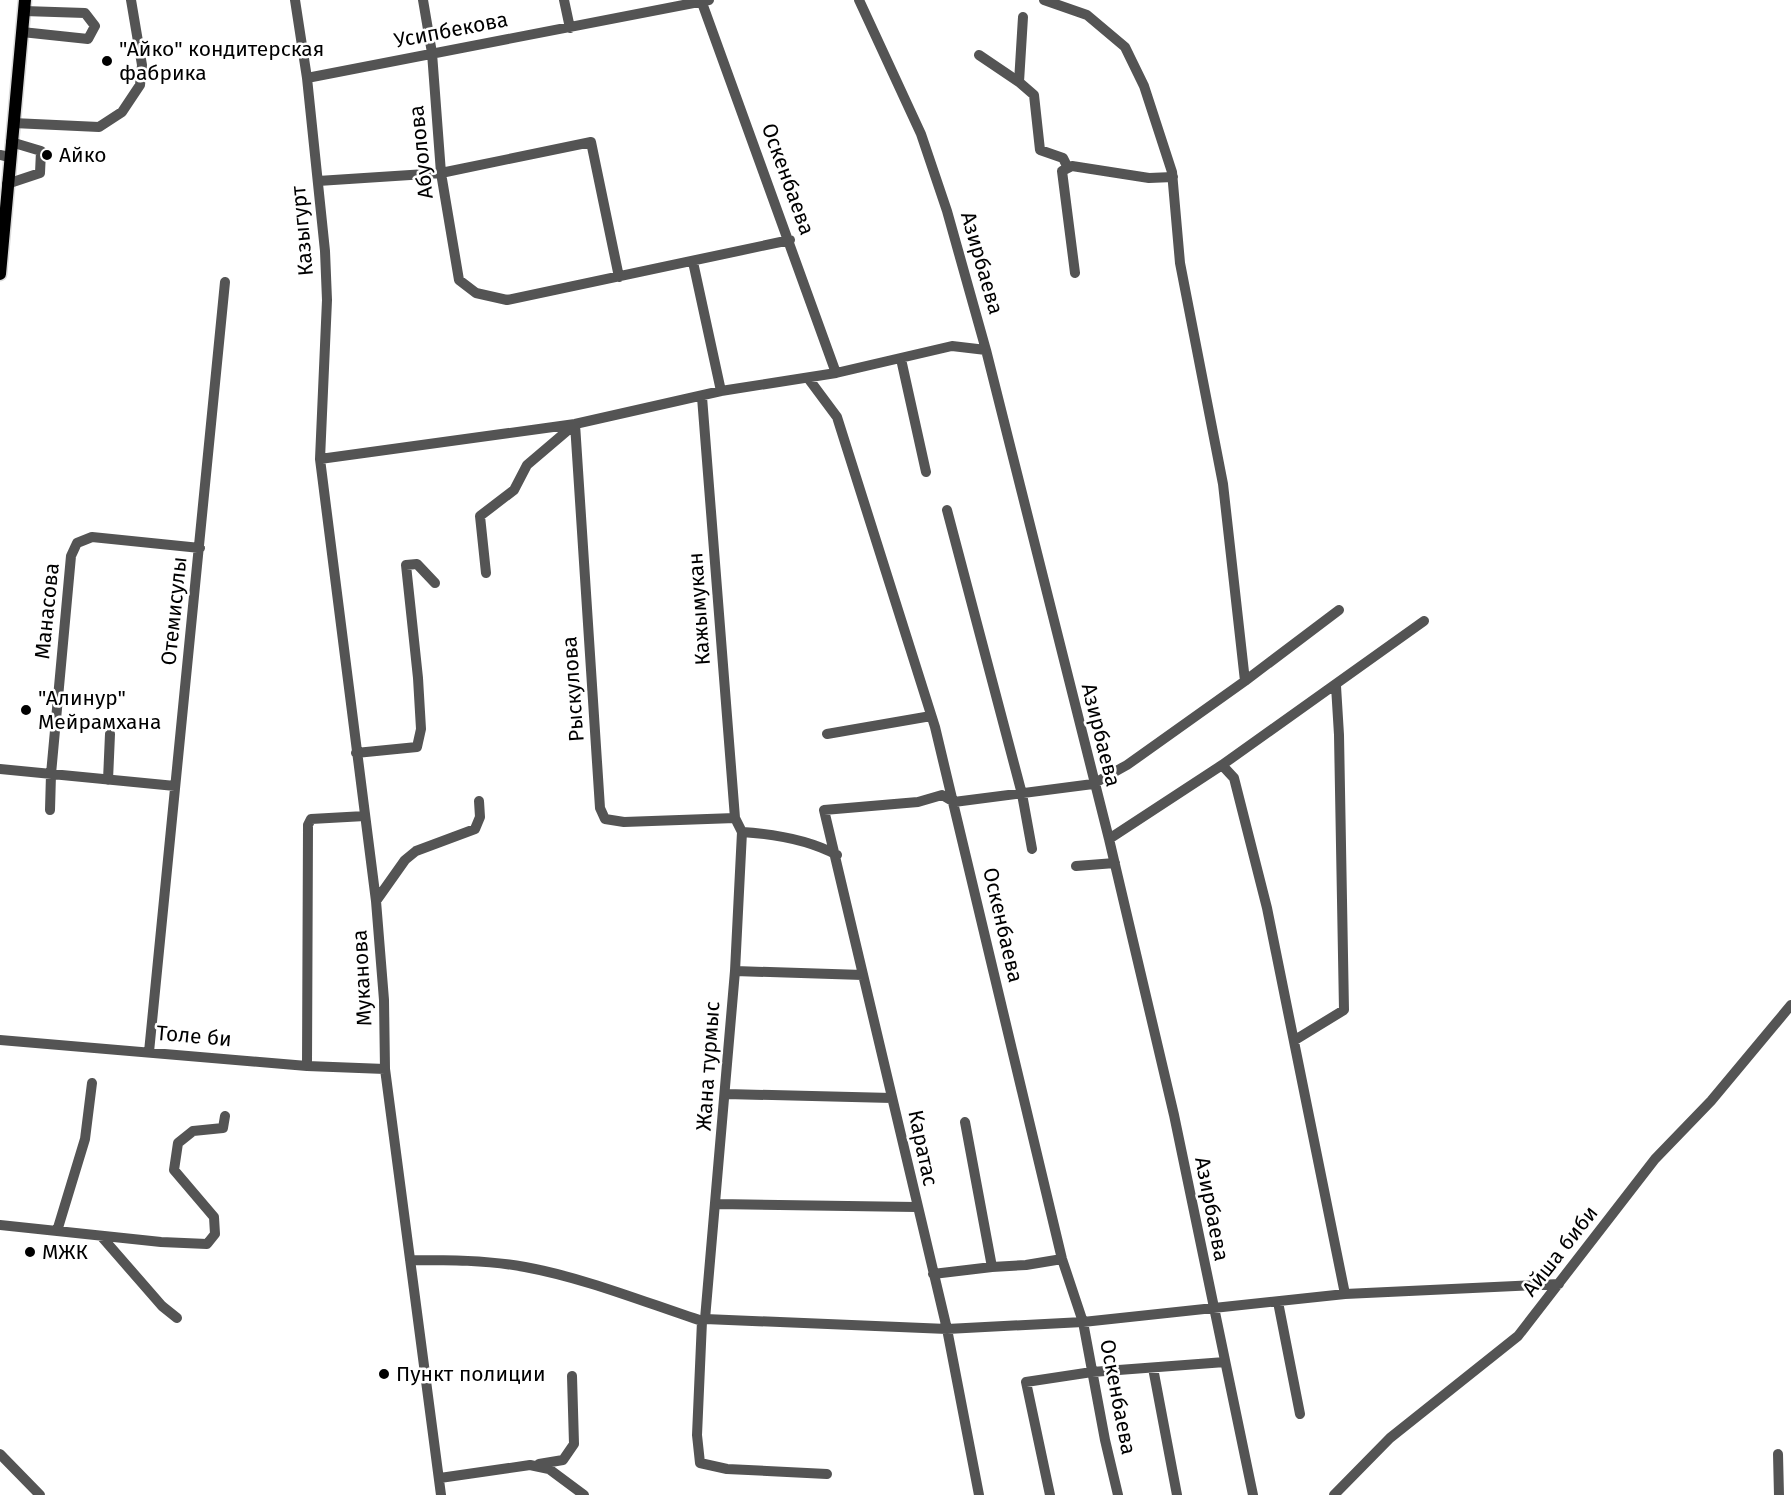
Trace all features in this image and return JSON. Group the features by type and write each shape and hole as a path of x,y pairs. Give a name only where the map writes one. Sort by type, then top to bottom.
{"main road":[{"path":"0,274 7,184 5,156 11,142 25,6"}],"street":[{"path":"13,123 99,127 122,112 140,85 142,66 131,0"},
{"name":"Казыгурт","path":"295,0 307,78 325,251 327,300 320,459"},
{"name":"Абуолова","path":"423,0 432,53 441,173 459,280 476,293 507,300 619,277"},
{"path":"564,0 570,28"},
{"name":"Азирбаева","path":"859,0 921,134 947,211 986,350 1093,784 1115,863 1174,1115 1252,1495"},
{"path":"1044,0 1087,15 1125,47 1144,86 1173,177 1180,263 1223,484 1245,681"},
{"name":"Усипбекова","path":"307,78 704,1"},
{"name":"Оскенбаева","path":"704,1 836,373"},
{"path":"22,32 88,39 95,26 85,12 25,6"},
{"path":"1019,82 1023,17"},
{"path":"979,56 1019,82 1034,95 1040,150 1063,158 1068,168"},
{"path":"7,184 40,173 42,151 11,142"},
{"path":"318,181 441,173 591,142 619,277 790,240"},
{"path":"1075,273 1062,171 1068,168 1091,169 1149,178 1173,177"},
{"path":"693,262 721,391"},
{"name":"Отемисулы","path":"149,1052 225,282"},
{"path":"320,459 574,424 702,398 721,391 836,373 952,346 986,350"},
{"path":"901,359 926,472"},
{"name":"Оскенбаева","path":"808,378 837,417 931,716 954,802 1062,1259 1083,1322 1118,1495"},
{"name":"Кажымукан","path":"702,398 735,818"},
{"path":"486,573 480,516 514,490 527,465 574,424"},
{"name":"Рыскулова","path":"574,424 600,808 605,819 624,822 735,818"},
{"name":"Муканова","path":"320,459 376,901 384,1000 385,1069 441,1495"},
{"path":"947,510 1022,794 1032,849"},
{"name":"Манасова","path":"50,810 51,774 71,556 77,543 92,537 200,548"},
{"path":"356,753 417,747 420,729 418,678 406,565 417,564 435,583"},
{"path":"954,802 1093,784 1127,765 1245,681 1339,610"},
{"path":"1109,839 1222,765 1336,686 1424,621"},
{"path":"1294,1040 1344,1010 1336,686"},
{"path":"827,734 931,716"},
{"path":"108,780 110,734"},
{"path":"1222,765 1234,778 1267,908 1346,1294"},
{"path":"0,769 175,786"},
{"name":"Каратас","path":"954,802 942,795 918,802 824,810 837,855 862,975 946,1329 979,1495"},
{"path":"376,901 399,867 416,851 474,829 480,818 479,801"},
{"path":"307,1066 308,825 311,819 365,816"},
{"name":"Жана турмыс","path":"704,1320 717,1204 735,971 742,832 735,818"},
{"path":"742,832 771,834 821,847 837,855"},
{"path":"1076,866 1115,863"},
{"path":"735,971 862,975"},
{"name":"Айша биби","path":"1334,1495 1390,1438 1518,1336 1655,1160 1711,1101 1791,1005"},
{"name":"Толе би","path":"0,1040 307,1066 385,1069"},
{"path":"57,1231 85,1139 92,1083"},
{"path":"726,1094 892,1098"},
{"path":"0,1225 207,1244 215,1234 214,1216 174,1170 178,1143 193,1131 223,1128 225,1116"},
{"path":"965,1122 992,1267"},
{"path":"717,1204 916,1207"},
{"path":"101,1236 162,1306 177,1318"},
{"path":"933,1274 1026,1265 1062,1259"},
{"path":"410,1260 459,1260 524,1267 562,1276 704,1320 946,1329 1083,1322 1346,1294 1558,1284"},
{"path":"1278,1302 1300,1414"},
{"path":"704,1320 698,1423 700,1463 727,1469 827,1474"},
{"path":"1050,1495 1026,1382 1092,1372 1225,1362"},
{"path":"1153,1368 1177,1495"},
{"path":"440,1478 563,1460 574,1444 572,1376"},
{"path":"0,1454 40,1495"},
{"path":"1778,1454 1779,1495"},
{"path":"530,1465 549,1469 584,1495"}],"place":[{"name":"\"Айко\" кондитерская фабрика","path":"107,61"},
{"name":"Айко","path":"47,155"},
{"name":"\"Алинур\" Мейрамхана","path":"26,710"},
{"name":"МЖК","path":"30,1252"},
{"name":"Пункт полиции","path":"384,1374"}]}
